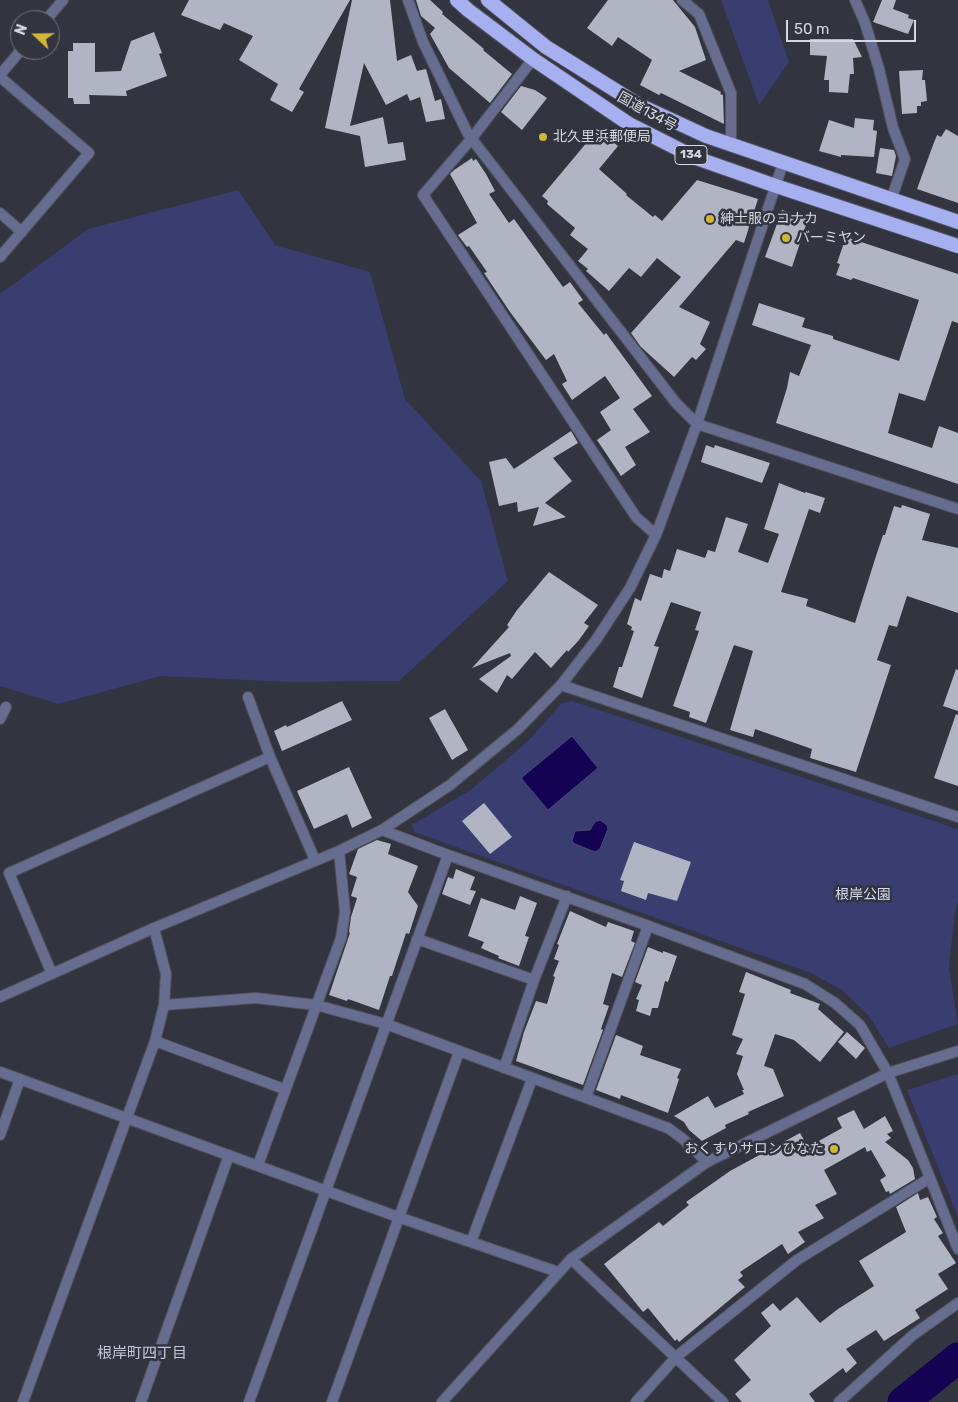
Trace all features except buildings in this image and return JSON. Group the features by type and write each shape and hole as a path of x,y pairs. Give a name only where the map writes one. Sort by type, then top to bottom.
{"highway":[{"name":"国道134号","path":"458,0 468,10 534,59 629,124 696,158 958,246"},
{"name":"国道134号","path":"488,0 546,47 639,105 706,136 958,222"}],"street":[{"path":"54,10 63,0"},
{"path":"408,0 423,42 468,134 676,402 697,424 958,509"},
{"path":"682,0 699,14 731,93 731,144"},
{"path":"855,0 865,23 879,69 892,128 905,159 892,200"},
{"path":"534,59 472,138 423,195 636,517 656,534"},
{"path":"0,257 89,153 0,76 13,60"},
{"path":"0,997 154,928 338,851 382,830 450,785 518,729 561,685 596,640 630,588 656,534 697,424 783,163"},
{"path":"0,213 22,232"},
{"path":"561,685 958,817"},
{"path":"248,697 270,757 315,860"},
{"path":"0,719 6,707"},
{"path":"52,974 8,873 270,757"},
{"path":"382,830 805,984 835,1003 860,1025 888,1074 958,1249"},
{"path":"258,1165 340,938 345,912 338,851"},
{"path":"249,1402 448,855"},
{"path":"504,1068 534,980 567,896"},
{"path":"586,1097 648,926"},
{"path":"23,1402 155,1041 164,1005 166,974 154,928"},
{"path":"417,939 534,980"},
{"path":"164,1005 256,998 316,1005 386,1024 668,1128 683,1139 707,1162"},
{"path":"155,1041 284,1089"},
{"path":"332,1402 459,1052"},
{"path":"442,1402 571,1259 707,1162 888,1074 958,1052"},
{"path":"0,1072 326,1189 398,1217 558,1272"},
{"path":"0,1135 20,1079"},
{"path":"471,1242 532,1079"},
{"path":"141,1402 229,1155"},
{"path":"636,1402 676,1357 797,1260 930,1178"},
{"path":"571,1259 723,1402"},
{"path":"839,1402 913,1335 958,1303"}],"green space":[{"path":"721,0 768,0 789,62 759,105"},
{"path":"238,190 275,245 370,272 405,399 481,481 508,581 399,681 291,682 161,676 58,704 0,686 0,294 88,229"},
{"name":"根岸公園","path":"572,701 958,829 958,901 955,912 949,968 958,1024 889,1048 869,1016 842,990 811,973 414,832 412,825 472,789 528,741 562,703"},
{"path":"958,1074 958,1217 907,1090"}],"shaded area":[{"path":"572,736 598,768 548,810 521,778"},
{"path":"600,820 607,825 608,829 600,849 595,852 572,841 575,831 590,830 595,822"}],"waterway":[{"path":"903,1402 958,1358"}],"place":[{"name":"北久里浜郵便局","path":"543,137"},
{"name":"紳士服のコナカ","path":"710,219"},
{"name":"バーミヤン","path":"786,238"},
{"name":"おくすりサロンひなた","path":"834,1149"}],"district":[{"name":"根岸町四丁目","path":"142,1354"}]}
